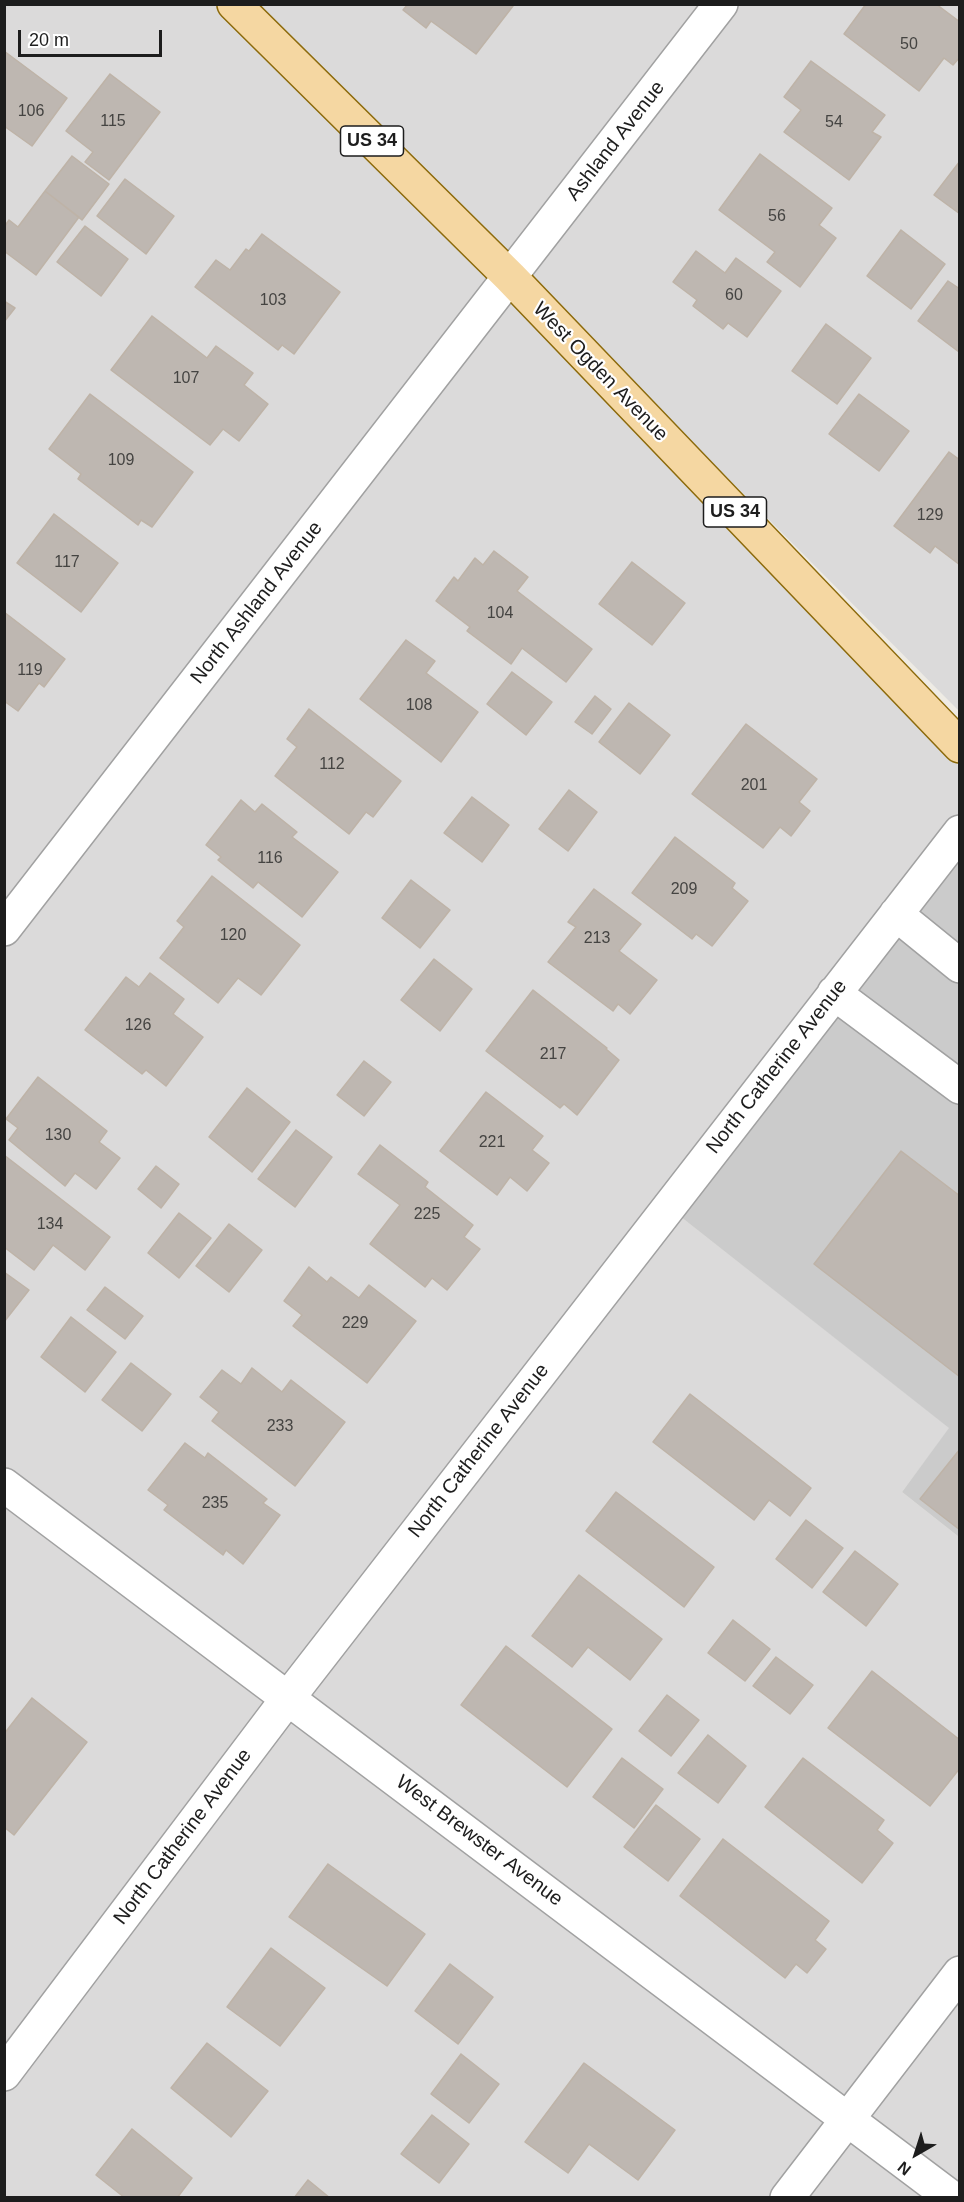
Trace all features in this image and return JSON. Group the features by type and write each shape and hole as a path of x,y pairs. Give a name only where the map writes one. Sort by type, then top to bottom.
{"main road":[{"name":"West Ogden Avenue","path":"234,4 510,277 960,746"}],"street":[{"name":"Ashland Avenue","path":"510,277 722,4"},
{"name":"North Ashland Avenue","path":"4,929 510,277"},
{"name":"North Catherine Avenue","path":"4,2074 288,1698 960,832"},
{"path":"896,914 960,966"},
{"path":"834,993 960,1087"},
{"name":"West Brewster Avenue","path":"4,1485 952,2198"},
{"path":"787,2198 960,1972"}],"shaded area":[{"path":"5,5 220,5 514,298 959,766 959,815 662,1202 950,1428 902,1492 959,1537 959,2197 5,2198"},
{"path":"251,5 959,5 959,711 510,259"},
{"path":"959,854 959,1537 902,1492 949,1428 681,1217"}],"building":[{"path":"408,4 510,4 513,6 476,54 431,21 426,28 403,10"},
{"path":"866,4 936,4 960,22 960,57 953,65 944,58 919,91 844,34"},
{"path":"4,51 67,98 32,146 4,126"},
{"path":"811,61 885,115 872,132 881,137 849,180 784,132 801,110 784,97"},
{"path":"110,74 160,112 109,180 85,162 93,152 66,131"},
{"path":"760,154 832,208 819,225 836,238 800,287 767,262 775,252 719,210"},
{"path":"72,156 109,184 82,220 45,191"},
{"path":"960,161 960,214 934,195"},
{"path":"125,179 174,216 146,254 97,216"},
{"path":"45,191 79,217 36,275 4,251 4,227 9,220 18,227"},
{"path":"85,226 128,259 101,296 57,262"},
{"path":"901,230 945,264 911,309 867,276"},
{"path":"262,234 340,292 294,354 282,345 278,350 195,287 216,260 230,270 246,249 249,251"},
{"path":"696,251 725,273 736,258 781,291 747,337 728,323 723,329 693,306 697,300 673,282"},
{"path":"948,281 960,289 959,352 918,321"},
{"path":"4,301 15,308 4,322"},
{"path":"152,316 207,358 216,346 253,373 244,385 268,404 239,441 223,429 210,445 111,370"},
{"path":"826,324 871,358 837,404 792,371"},
{"path":"90,394 193,472 152,527 141,520 138,525 78,479 81,474 49,449"},
{"path":"859,394 909,431 879,471 829,434"},
{"path":"949,452 960,460 960,565 935,546 930,553 894,526"},
{"path":"54,514 118,563 81,612 17,563"},
{"path":"494,551 528,577 517,591 592,649 566,682 522,648 511,664 467,631 470,627 436,601 454,577 458,581 475,558 483,565"},
{"path":"632,562 685,603 652,645 599,604"},
{"path":"4,612 65,659 44,687 39,683 18,711 4,701"},
{"path":"406,640 435,661 426,673 478,712 441,762 360,699"},
{"path":"512,672 552,702 526,735 487,704"},
{"path":"595,696 611,709 592,734 575,722"},
{"path":"629,703 670,735 640,774 599,742"},
{"path":"309,709 401,781 373,817 366,812 349,834 275,776 297,747 287,739"},
{"path":"746,724 817,779 799,802 810,811 791,836 780,827 763,848 692,794"},
{"path":"569,790 597,812 568,851 539,829"},
{"path":"472,797 509,825 482,862 444,833"},
{"path":"241,800 255,812 262,804 297,832 292,837 338,872 302,917 258,882 253,888 218,860 221,857 206,845"},
{"path":"675,837 735,883 732,888 748,901 712,946 696,934 692,939 632,893"},
{"path":"212,876 300,945 261,995 238,978 218,1003 160,958 184,927 177,921"},
{"path":"411,880 450,910 420,948 382,918"},
{"path":"594,889 641,924 619,951 657,980 630,1014 618,1004 613,1011 548,962 576,927 568,922"},
{"path":"434,959 472,989 440,1031 401,1000"},
{"path":"150,973 184,999 173,1014 203,1037 166,1086 146,1070 142,1074 85,1030 126,977 139,987"},
{"path":"533,990 619,1060 577,1115 564,1104 560,1108 486,1051"},
{"path":"364,1061 391,1082 364,1116 337,1095"},
{"path":"38,1077 107,1131 99,1142 120,1158 96,1189 75,1173 65,1186 9,1140 18,1128 6,1119"},
{"path":"247,1088 290,1122 252,1172 209,1137"},
{"path":"486,1092 543,1136 532,1150 549,1163 527,1191 510,1177 497,1195 440,1151"},
{"path":"296,1130 332,1157 295,1207 258,1179"},
{"path":"380,1145 428,1182 425,1187 473,1225 464,1237 480,1249 447,1290 432,1278 425,1287 370,1244 400,1205 358,1174"},
{"path":"901,1151 960,1196 960,1377 814,1264"},
{"path":"4,1155 110,1237 85,1270 53,1245 34,1270 4,1247"},
{"path":"156,1166 179,1184 161,1208 138,1189"},
{"path":"179,1213 211,1238 179,1278 148,1253"},
{"path":"229,1224 262,1250 229,1292 196,1266"},
{"path":"309,1267 327,1282 331,1277 359,1298 369,1285 416,1321 367,1383 293,1326 302,1315 284,1301"},
{"path":"4,1272 29,1290 4,1322"},
{"path":"105,1287 143,1316 125,1339 87,1310"},
{"path":"71,1317 116,1352 85,1392 41,1357"},
{"path":"131,1363 171,1394 142,1431 102,1400"},
{"path":"252,1368 282,1392 291,1380 345,1422 295,1486 212,1421 219,1412 200,1397 222,1370 241,1384"},
{"path":"690,1394 811,1488 790,1516 769,1500 754,1520 653,1442"},
{"path":"185,1443 205,1458 208,1453 267,1499 263,1503 280,1515 243,1564 226,1550 223,1555 164,1510 168,1505 148,1490"},
{"path":"960,1449 960,1530 920,1499"},
{"path":"616,1492 714,1567 684,1607 586,1531"},
{"path":"806,1520 843,1548 812,1588 776,1559"},
{"path":"855,1551 898,1584 866,1626 823,1592"},
{"path":"579,1575 662,1639 630,1680 588,1647 572,1667 532,1636"},
{"path":"733,1620 770,1649 745,1681 708,1653"},
{"path":"506,1646 612,1729 567,1787 461,1705"},
{"path":"776,1657 813,1685 790,1714 753,1686"},
{"path":"872,1671 960,1740 960,1768 930,1806 828,1728"},
{"path":"667,1695 699,1720 671,1756 639,1731"},
{"path":"32,1698 87,1742 14,1835 4,1827 4,1734"},
{"path":"708,1735 746,1766 718,1803 678,1773"},
{"path":"622,1758 663,1789 634,1828 593,1797"},
{"path":"803,1758 884,1820 877,1830 893,1843 862,1883 765,1807"},
{"path":"656,1805 700,1839 668,1881 624,1847"},
{"path":"723,1839 829,1921 815,1940 826,1949 807,1973 796,1964 785,1978 680,1896"},
{"path":"328,1864 425,1934 387,1986 289,1917"},
{"path":"271,1948 325,1988 280,2046 227,2007"},
{"path":"450,1964 493,1997 458,2044 415,2011"},
{"path":"207,2043 268,2091 231,2137 171,2088"},
{"path":"461,2054 499,2084 469,2123 431,2094"},
{"path":"584,2063 675,2130 638,2180 589,2144 568,2173 525,2142"},
{"path":"432,2115 469,2144 439,2183 401,2154"},
{"path":"132,2129 192,2178 177,2198 125,2198 96,2175"},
{"path":"308,2180 330,2198 294,2198"}]}
